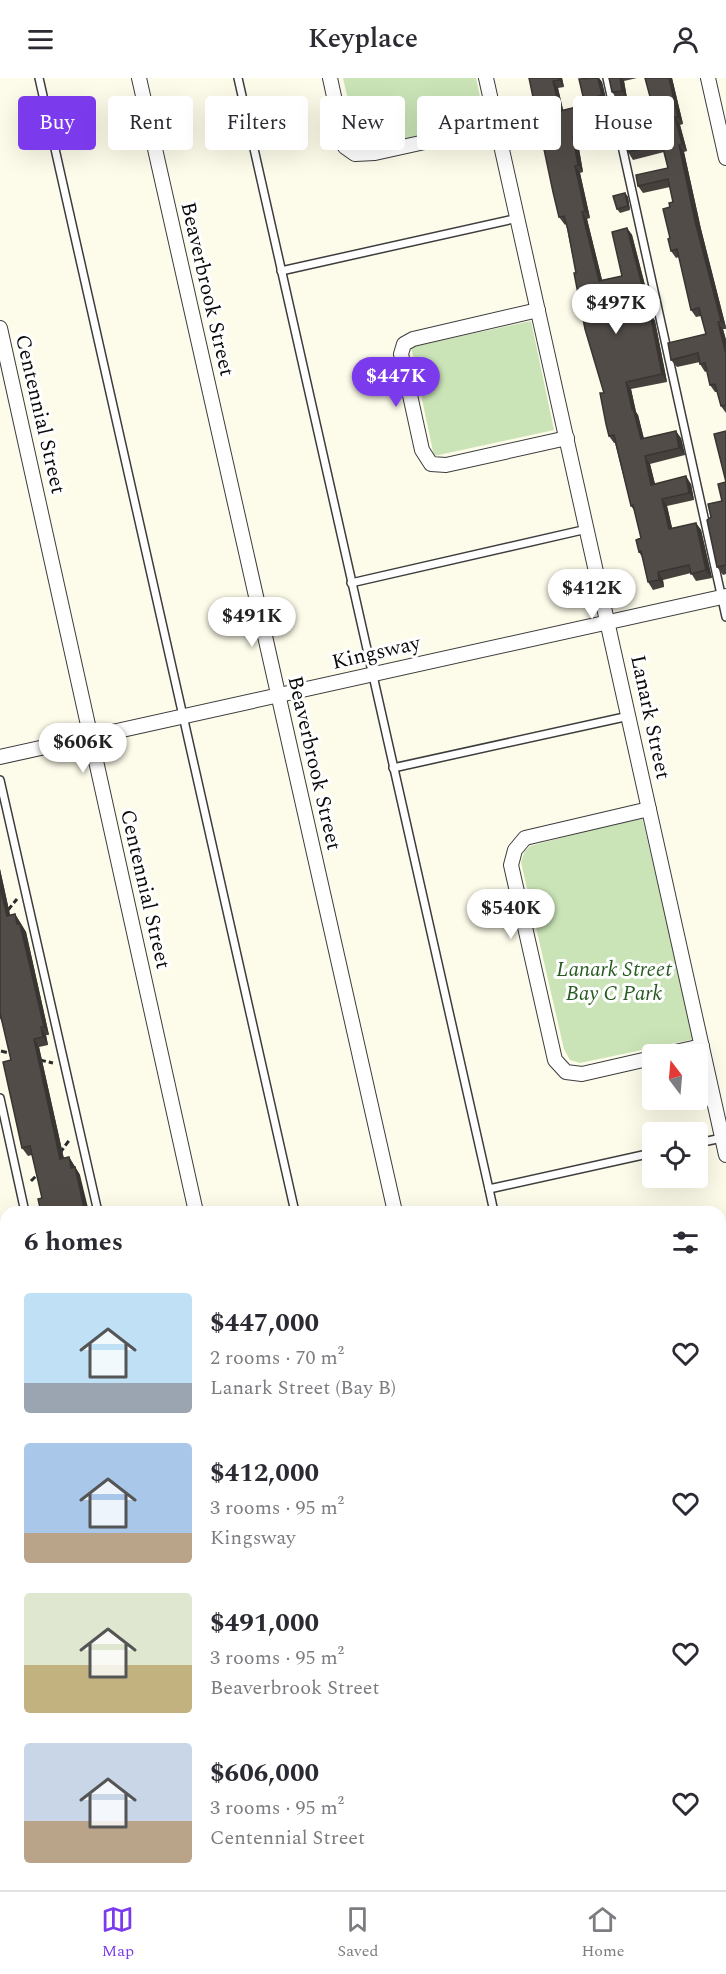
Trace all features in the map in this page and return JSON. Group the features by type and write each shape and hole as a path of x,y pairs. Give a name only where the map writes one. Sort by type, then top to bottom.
{"street":[{"name":"Beaverbrook Street","path":"139,78 394,1206"},
{"path":"330,78 345,147 355,154 375,153 417,144"},
{"name":"Lanark Street","path":"486,78 490,96"},
{"path":"708,78 726,158"},
{"name":"Lanark Street","path":"502,150 702,1044"},
{"path":"538,310 413,339 404,344 400,354 422,450 431,464 446,465 567,438"},
{"name":"Centennial Street","path":"0,328 195,1206"},
{"name":"Kingsway","path":"0,757 724,597"},
{"path":"642,1060 582,1074 566,1072 555,1060 511,865 515,850 525,838 649,809"},
{"name":"Lanark Street","path":"708,1074 726,1155"}],"lane":[{"path":"39,78 294,1206"},
{"path":"238,78 493,1206"},
{"path":"607,78 724,597 726,617"},
{"path":"281,271 518,218"},
{"path":"351,583 587,529"},
{"path":"393,768 629,716"},
{"path":"0,780 97,1206"},
{"path":"0,1098 24,1206"},
{"path":"708,1141 722,1138"},
{"path":"489,1189 642,1155"}],"path":[{"path":"6,912 17,899"},
{"path":"1,1051 22,1056"},
{"path":"32,1059 53,1064"},
{"path":"54,1159 70,1139"},
{"path":"31,1181 39,1174"}],"green space":[{"path":"343,78 476,78 480,96 417,96 417,136 405,138 405,96 347,96"},
{"path":"531,321 554,430 434,456 411,347"},
{"name":"Lanark Street Bay C Park","path":"642,817 694,1039 670,1044 642,1044 642,1050 580,1063 570,1060 564,1049 521,862 525,851 530,846"}],"building":[{"path":"529,78 559,78 553,81 556,96 533,96"},
{"path":"598,78 602,95 583,96 579,79"},
{"path":"609,78 620,78 622,91 612,92"},
{"path":"645,78 669,78 673,96 650,96"},
{"path":"674,100 678,117 675,117 682,144 679,145 695,221 721,321 718,322 726,354 726,405 721,406 715,384 710,385 705,363 700,364 698,353 671,360 668,343 706,334 699,308 691,310 677,249 671,251 668,239 670,238 663,209 670,207 669,203 673,202 668,179 638,186 636,175 668,168 664,150 674,150"},
{"path":"573,108 573,150 575,150 578,165 575,166 585,211 582,212 599,281 622,276 612,232 627,228 642,285 638,286 645,314 650,313 662,374 626,382 641,439 676,431 679,448 645,456 651,485 686,476 689,493 662,499 669,529 696,523 706,570 691,574 689,565 658,572 659,580 648,582 636,540 641,538 633,505 631,506 614,435 609,436 606,424 600,393 604,393 585,329 568,230 564,216 559,217 544,150 561,150 561,111"},
{"path":"625,193 628,206 617,209 613,196"},
{"path":"726,431 726,482 714,434"},
{"path":"726,482 726,565 717,567 707,520 711,517 708,504 722,501 718,484"},
{"path":"0,886 7,916 15,914 17,924 20,924 44,1027 41,1027 43,1037 34,1039 60,1159 69,1157 71,1168 75,1167 84,1206 40,1206 38,1199 42,1198 30,1146 22,1148 3,1062 11,1060 0,1013"}]}
